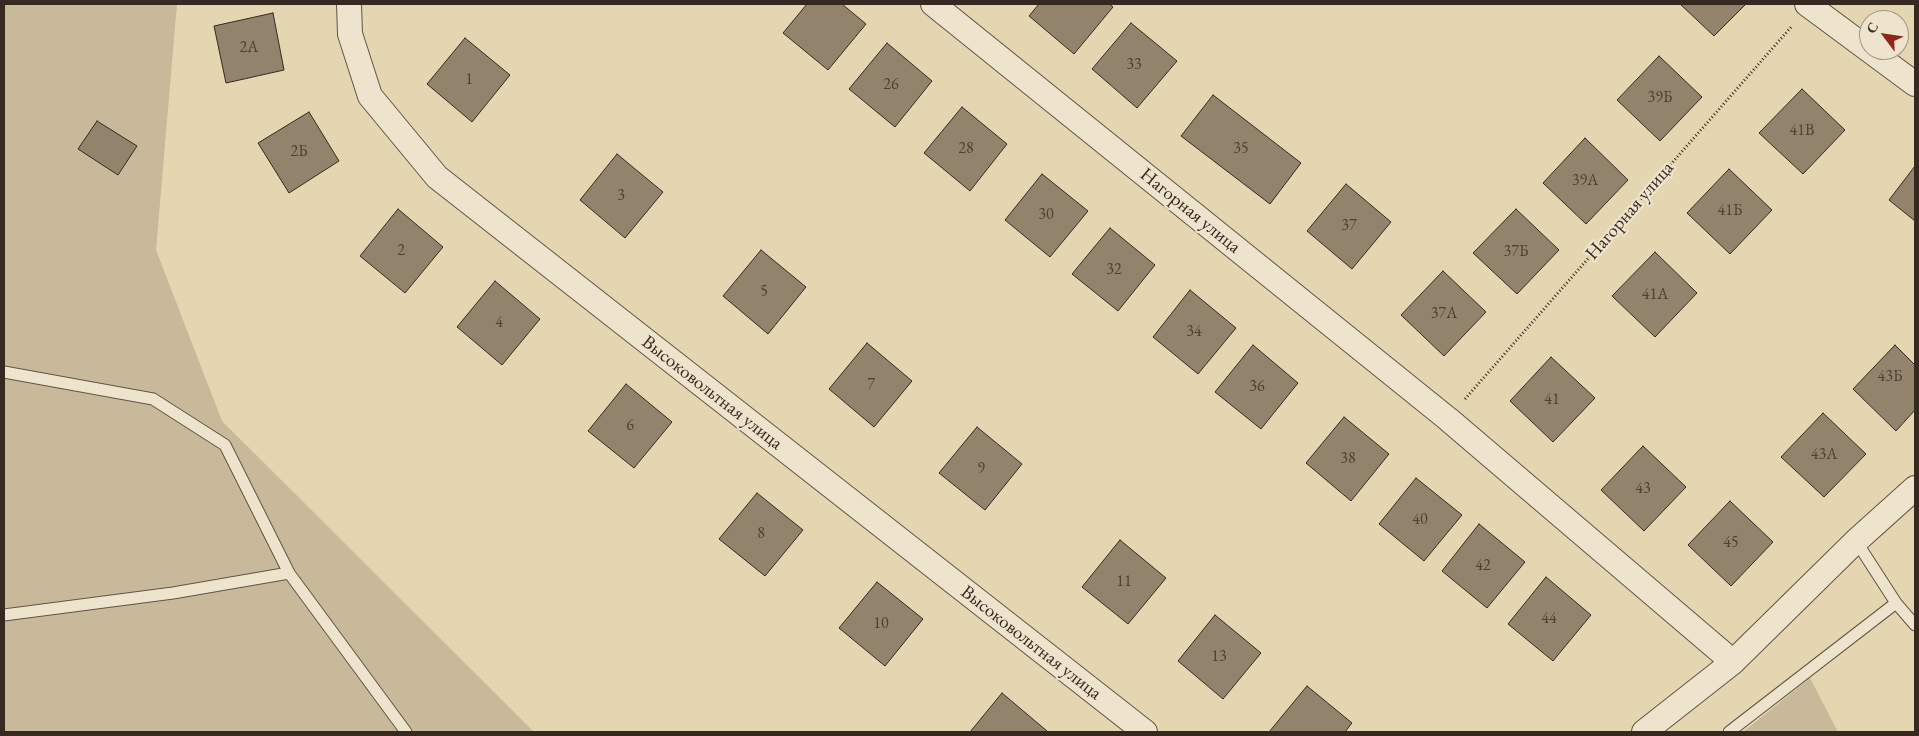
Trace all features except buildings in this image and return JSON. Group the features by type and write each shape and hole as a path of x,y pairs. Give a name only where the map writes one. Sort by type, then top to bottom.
{"street":[{"name":"Высоковольтная улица","path":"349,4 350,34 370,96 438,177 1145,732"},
{"name":"Нагорная улица","path":"933,4 1448,418 1733,662"},
{"path":"1808,5 1915,84"},
{"path":"1644,732 1733,662 1856,541 1915,488"}],"lane":[{"path":"4,372 153,399 225,445 289,573 406,732"},
{"path":"1856,541 1896,603 1915,625"},
{"path":"4,615 173,592 289,573"},
{"path":"1729,732 1896,603"}],"path":[{"name":"Нагорная улица","path":"1448,418 1808,5"}],"shaded area":[{"path":"4,4 177,4 156,250 222,421 534,732 4,732"},
{"path":"1810,678 1838,732 1743,732"}]}
